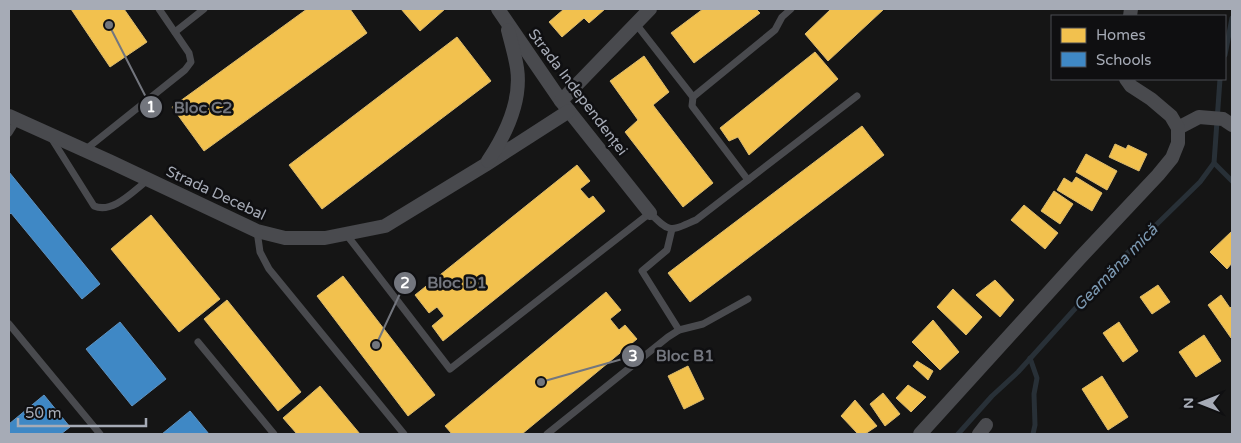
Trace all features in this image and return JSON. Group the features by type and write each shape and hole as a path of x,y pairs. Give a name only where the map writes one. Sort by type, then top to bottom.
{"street":[{"name":"Strada Independenței","path":"498,9 565,106 650,213"},
{"name":"Strada Decebal","path":"13,118 257,231 285,238 325,238 385,226 485,165 565,106 650,9"},
{"path":"485,165 499,144 512,116 517,92 517,70 507,22"},
{"path":"920,434 1172,158 1178,144 1178,128 1171,116 1129,82"},
{"path":"1178,128 1199,118 1228,122"}],"lane":[{"path":"85,150 185,70 191,62 189,53 159,9"},
{"path":"175,32 204,9"},
{"path":"693,97 775,30 782,17 791,9"},
{"path":"636,24 693,97 692,106 748,180"},
{"path":"346,234 450,369 650,213 664,228 672,229 696,220 857,96"},
{"path":"9,133 13,118"},
{"path":"49,134 94,206 109,208 148,180"},
{"path":"672,229 667,250 642,272 680,330"},
{"path":"257,231 260,252 269,269 404,434"},
{"path":"547,434 668,337 680,330 703,324 748,299"},
{"path":"9,324 100,434"},
{"path":"198,342 274,434"}],"building: Homes":[{"path":"71,9 124,9 147,42 110,67"},
{"path":"307,9 350,9 367,33 204,151 172,107"},
{"path":"401,9 445,9 420,31"},
{"path":"564,9 605,9 589,23 584,18 562,37 549,22"},
{"path":"703,9 756,9 760,13 694,63 671,33"},
{"path":"831,9 884,9 828,61 805,34"},
{"path":"457,37 491,81 322,209 289,165"},
{"path":"815,52 838,79 749,155 738,137 729,141 720,128"},
{"path":"644,56 669,92 653,105 713,183 683,207 625,132 638,120 610,81"},
{"path":"862,126 884,155 690,302 668,273"},
{"path":"1115,144 1126,149 1128,145 1147,154 1139,171 1109,157"},
{"path":"1086,154 1117,171 1107,190 1076,172"},
{"path":"577,165 590,181 580,189 589,199 593,196 605,211 443,341 432,326 444,316 437,307 429,313 415,295"},
{"path":"1076,177 1102,193 1092,211 1057,190 1064,178 1072,183"},
{"path":"1054,191 1073,204 1060,224 1041,211"},
{"path":"1024,205 1058,233 1045,249 1011,220"},
{"path":"151,215 220,299 179,332 111,249"},
{"path":"1232,231 1232,263 1227,269 1210,252"},
{"path":"343,276 435,395 408,416 317,296"},
{"path":"995,280 1014,300 1000,317 976,295"},
{"path":"1158,285 1170,302 1152,314 1140,297"},
{"path":"953,289 982,317 966,335 937,307"},
{"path":"606,292 621,310 610,319 619,330 625,325 637,339 522,434 452,434 445,426"},
{"path":"1221,295 1230,308 1232,306 1231,338 1208,305"},
{"path":"227,300 301,392 278,411 204,319"},
{"path":"933,320 959,352 940,370 912,342"},
{"path":"1119,322 1138,351 1123,362 1103,333"},
{"path":"1204,335 1221,361 1196,377 1179,352"},
{"path":"917,361 933,371 928,380 913,366"},
{"path":"688,366 704,399 684,409 668,376"},
{"path":"1102,376 1128,417 1108,430 1082,389"},
{"path":"908,385 926,397 911,412 896,398"},
{"path":"320,386 360,434 297,434 283,418"},
{"path":"883,393 900,414 885,426 870,404"},
{"path":"855,400 877,426 865,434 858,434 841,416"}],"building: Schools":[{"path":"9,172 100,284 82,299 11,213 9,215"},
{"path":"120,322 166,379 132,406 86,349"},
{"path":"44,395 70,427 61,434 9,434 9,424"},
{"path":"190,411 209,434 162,434"}],"waterway":[{"name":"Geamăna mică","path":"1226,50 1232,18"},
{"name":"Geamăna mică","path":"958,434 992,396 1018,372 1109,271 1200,182 1214,163 1220,80"},
{"path":"1214,163 1232,181"},
{"path":"1030,358 1037,378 1034,394 1035,425 1033,434"}],"place":[{"name":"Bloc C2","path":"109,25"},
{"name":"Bloc D1","path":"376,345"},
{"name":"Bloc B1","path":"541,382"}]}
